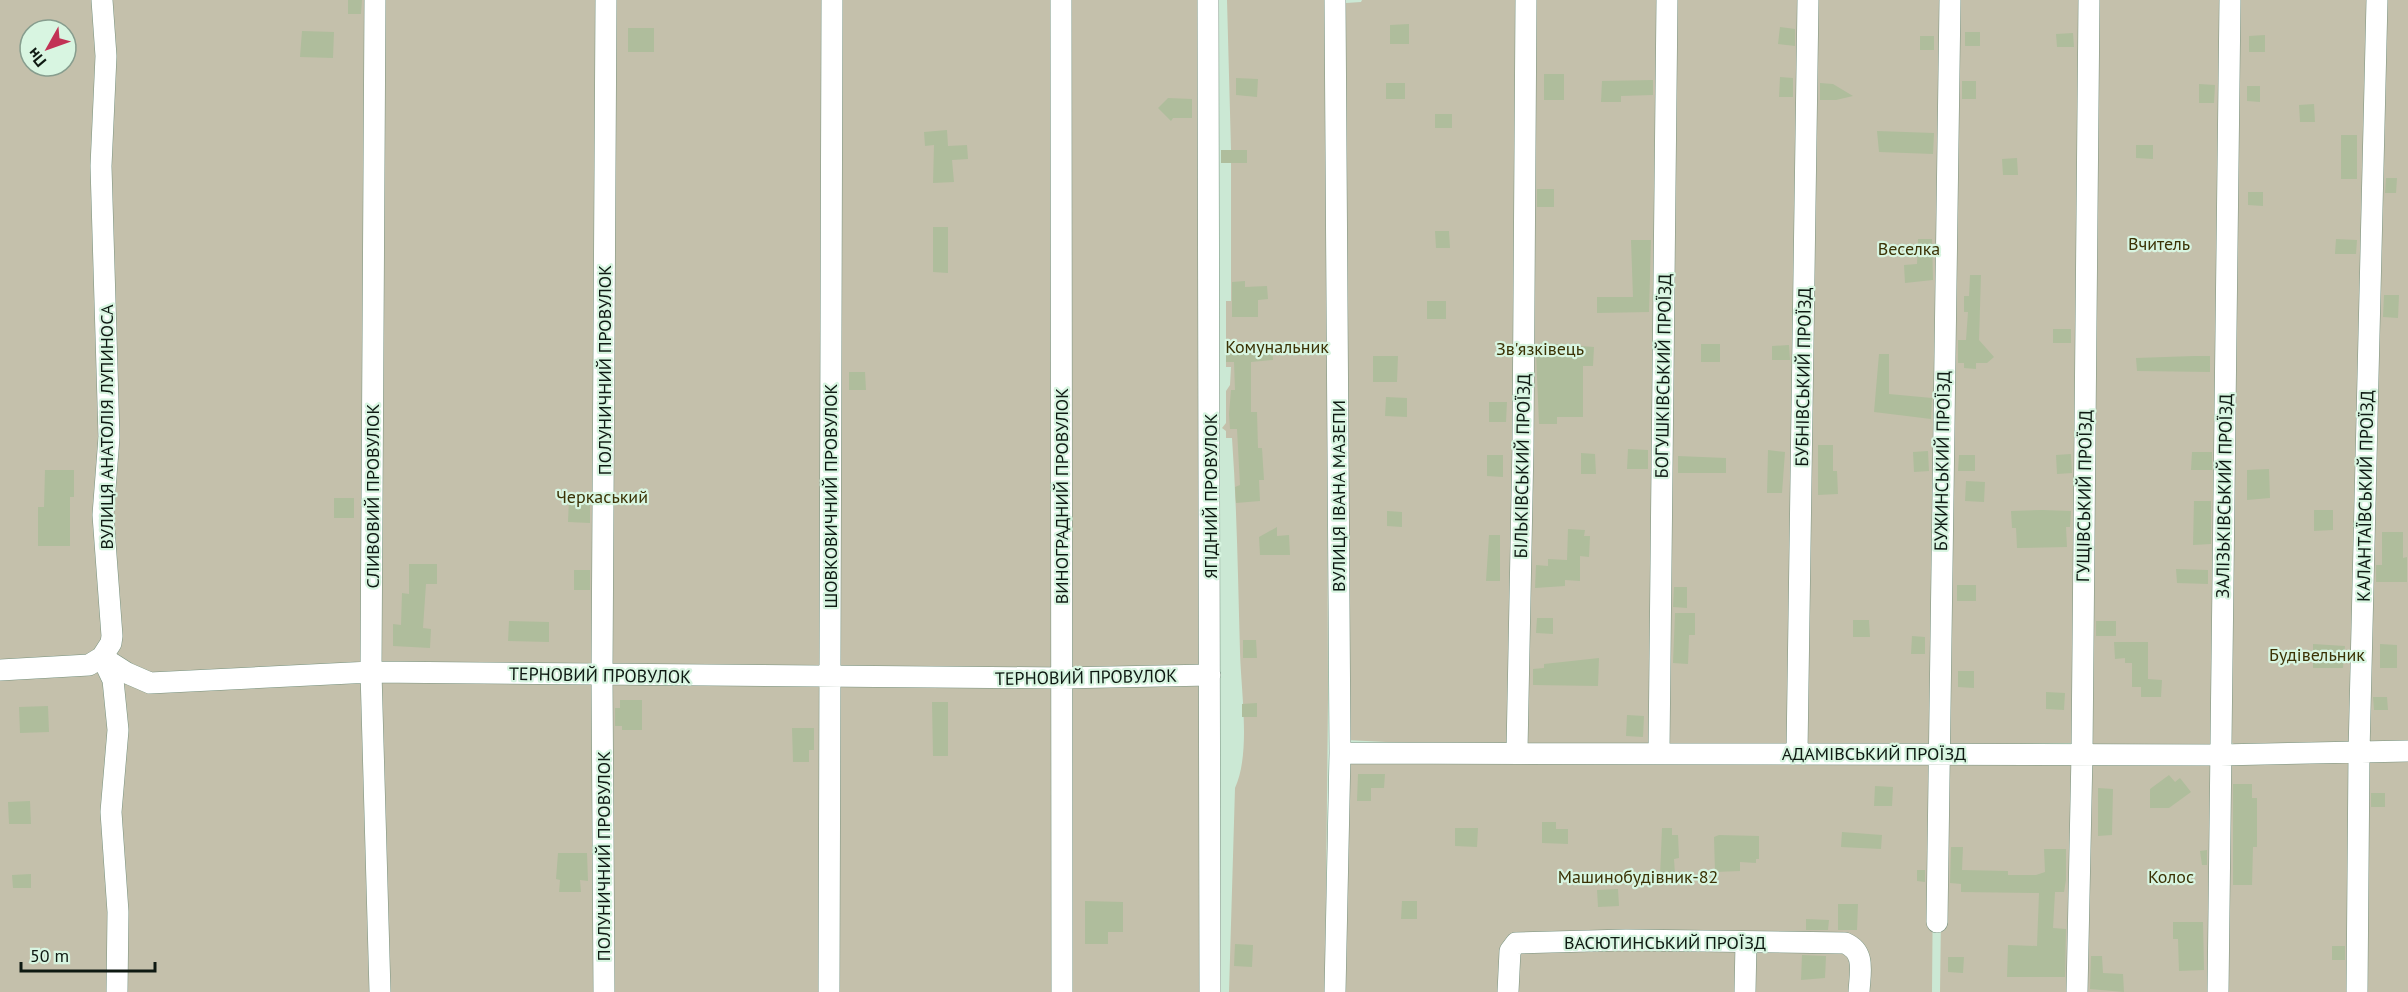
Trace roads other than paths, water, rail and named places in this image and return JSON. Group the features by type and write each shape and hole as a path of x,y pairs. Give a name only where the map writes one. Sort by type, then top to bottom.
{"street":[{"name":"ВУЛИЦЯ АНАТОЛІЯ ЛУПИНОСА","path":"102,0 106,56 101,166 109,437 103,515 112,636 111,643 102,657"},
{"name":"СЛИВОВИЙ ПРОВУЛОК","path":"375,0 371,672 380,992"},
{"name":"ПОЛУНИЧНИЙ ПРОВУЛОК","path":"604,992 602,675 606,0"},
{"name":"ШОВКОВИЧНИЙ ПРОВУЛОК","path":"829,992 832,0"},
{"name":"ВИНОГРАДНИЙ ПРОВУЛОК","path":"1061,0 1062,992"},
{"name":"ЯГІДНИЙ ПРОВУЛОК","path":"1208,0 1210,992"},
{"name":"ВУЛИЦЯ ІВАНА МАЗЕПИ","path":"1335,0 1340,753 1335,992"},
{"name":"БІЛЬКІВСЬКИЙ ПРОЇЗД","path":"1517,751 1524,445 1526,0"},
{"name":"БОГУШКІВСЬКИЙ ПРОЇЗД","path":"1659,752 1667,0"},
{"name":"БУБНІВСЬКИЙ ПРОЇЗД","path":"1797,753 1808,0"},
{"name":"БУЖИНСЬКИЙ ПРОЇЗД","path":"1936,922 1950,0"},
{"name":"ГУЩІВСЬКИЙ ПРОЇЗД","path":"2077,992 2082,753 2089,0"},
{"name":"ЗАЛІЗЬКІВСЬКИЙ ПРОЇЗД","path":"2217,992 2230,0"},
{"name":"КАЛАНТАЇВСЬКИЙ ПРОЇЗД","path":"2357,992 2359,753 2377,0"},
{"path":"0,670 89,665 102,657 113,680 118,730 111,812 118,912 117,992"},
{"name":"ТЕРНОВИЙ ПРОВУЛОК","path":"102,657 127,673 150,683 371,672 1061,678 1210,675"},
{"name":"АДАМІВСЬКИЙ ПРОЇЗД","path":"1340,753 1517,751 2220,754 2408,751"},
{"path":"1744,992 1746,942"},
{"name":"ВАСЮТИНСЬКИЙ ПРОЇЗД","path":"1508,992 1510,951 1516,943 1746,942 1845,943 1855,947 1860,954 1859,992"}],"park label":[{"name":"Вчитель","path":"2159,243"},
{"name":"Веселка","path":"1909,248"},
{"name":"Комунальник","path":"1277,346"},
{"name":"Зв'язківець","path":"1540,348"},
{"name":"Черкаський","path":"602,496"},
{"name":"Будівельник","path":"2317,654"},
{"name":"Машинобудівник-82","path":"1638,876"},
{"name":"Колос","path":"2171,876"}]}
